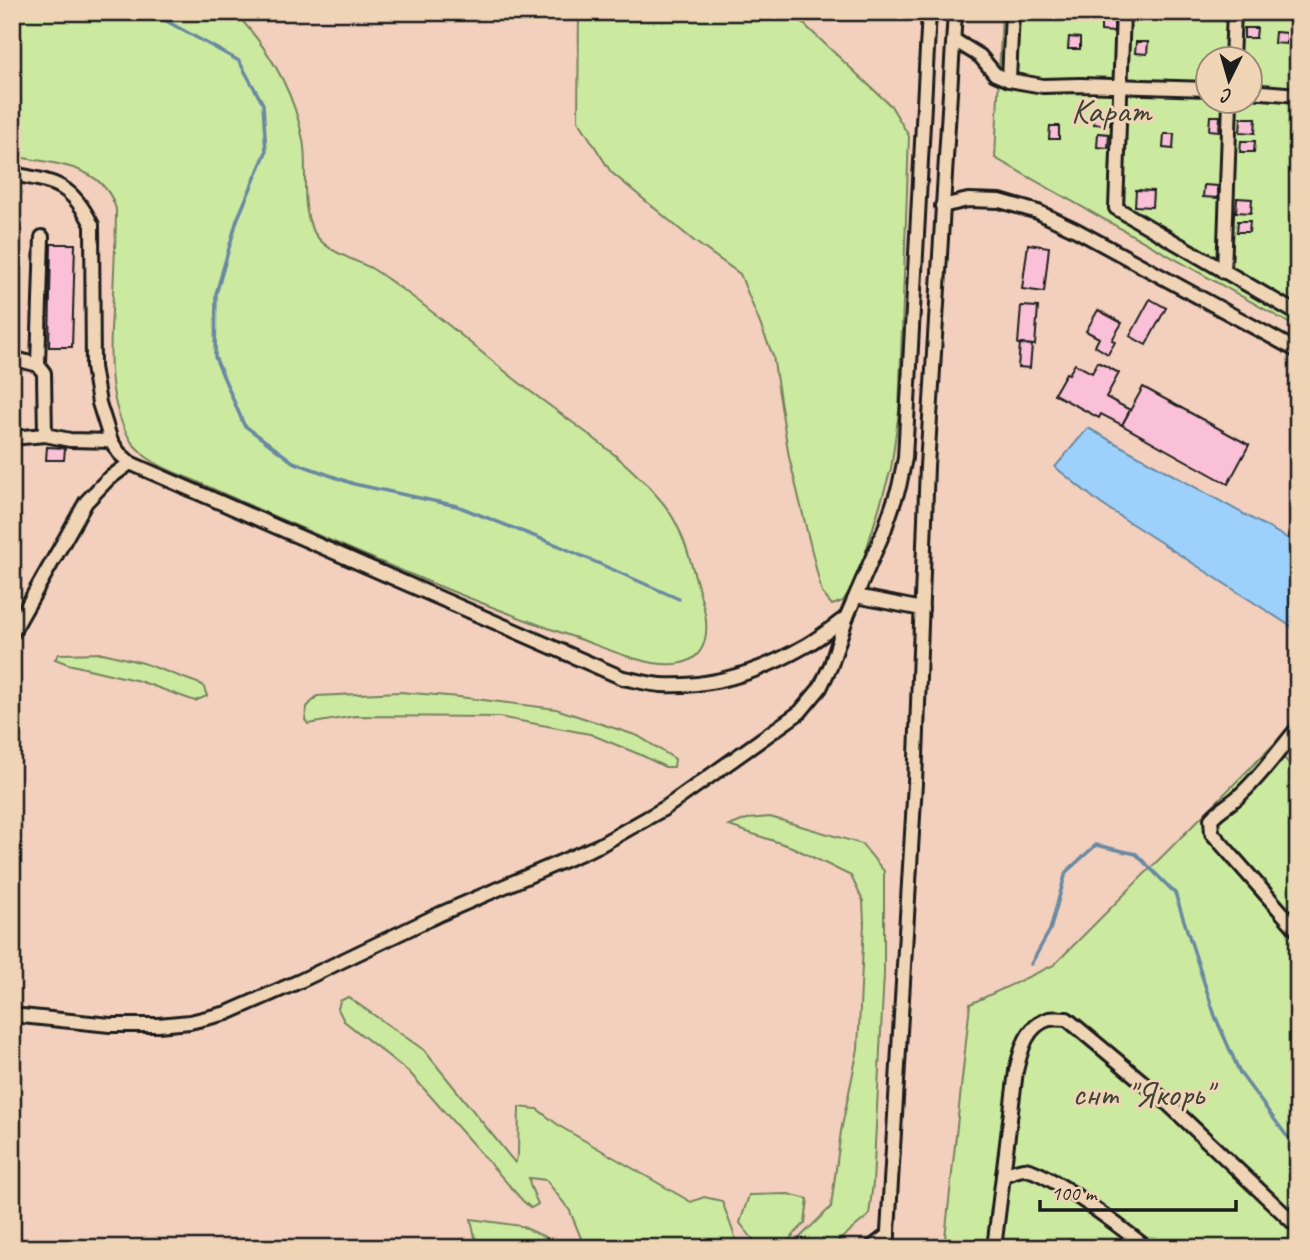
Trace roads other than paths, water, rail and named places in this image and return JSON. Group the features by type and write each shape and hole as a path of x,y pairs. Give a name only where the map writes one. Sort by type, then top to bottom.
{"street":[{"path":"12,1015 110,1025 158,1025 190,1022 227,1013 440,914 600,845 665,808 800,712 820,688 831,665 847,617 884,531 899,487 905,458 929,12"},
{"path":"871,1248 888,1242 915,783 942,206 955,12"},
{"path":"1009,80 1012,12"},
{"path":"1123,12 1116,208 1298,314"},
{"path":"1233,46 1234,12"},
{"path":"954,40 980,56 995,74 1009,80 1043,86 1194,88"},
{"path":"1264,92 1298,95"},
{"path":"1224,272 1230,116"},
{"path":"12,174 49,181 67,190 82,207 92,225 93,367 99,403 111,441 130,463 623,678 658,685 691,685 729,679 807,645 847,617"},
{"path":"942,206 968,200 1000,201 1038,212 1298,351"},
{"path":"38,365 42,237"},
{"path":"12,358 38,365 44,373 44,435"},
{"path":"12,438 44,435 71,440 111,441"},
{"path":"12,633 86,502 107,480 130,463"},
{"path":"856,596 922,609"},
{"path":"1298,727 1239,797 1219,809 1210,819 1212,833 1298,931"},
{"path":"994,1248 1016,1071 1022,1049 1032,1029 1050,1019 1067,1019 1163,1099 1298,1227"},
{"path":"1003,1175 1024,1169 1042,1175 1147,1248"}],"water":[{"path":"1088,428 1298,544 1298,631 1101,504 1055,467"}],"waterway":[{"path":"150,12 239,61 263,104 266,152 237,220 216,294 215,357 244,425 293,462 354,484 457,506 557,545 679,599"},
{"path":"1031,964 1050,930 1066,872 1096,845 1136,854 1175,893 1215,1016 1240,1073 1286,1135 1298,1145"}],"park label":[{"name":"Карат","path":"1111,110"},
{"name":"снт \"Якорь\"","path":"1142,1093"}]}
